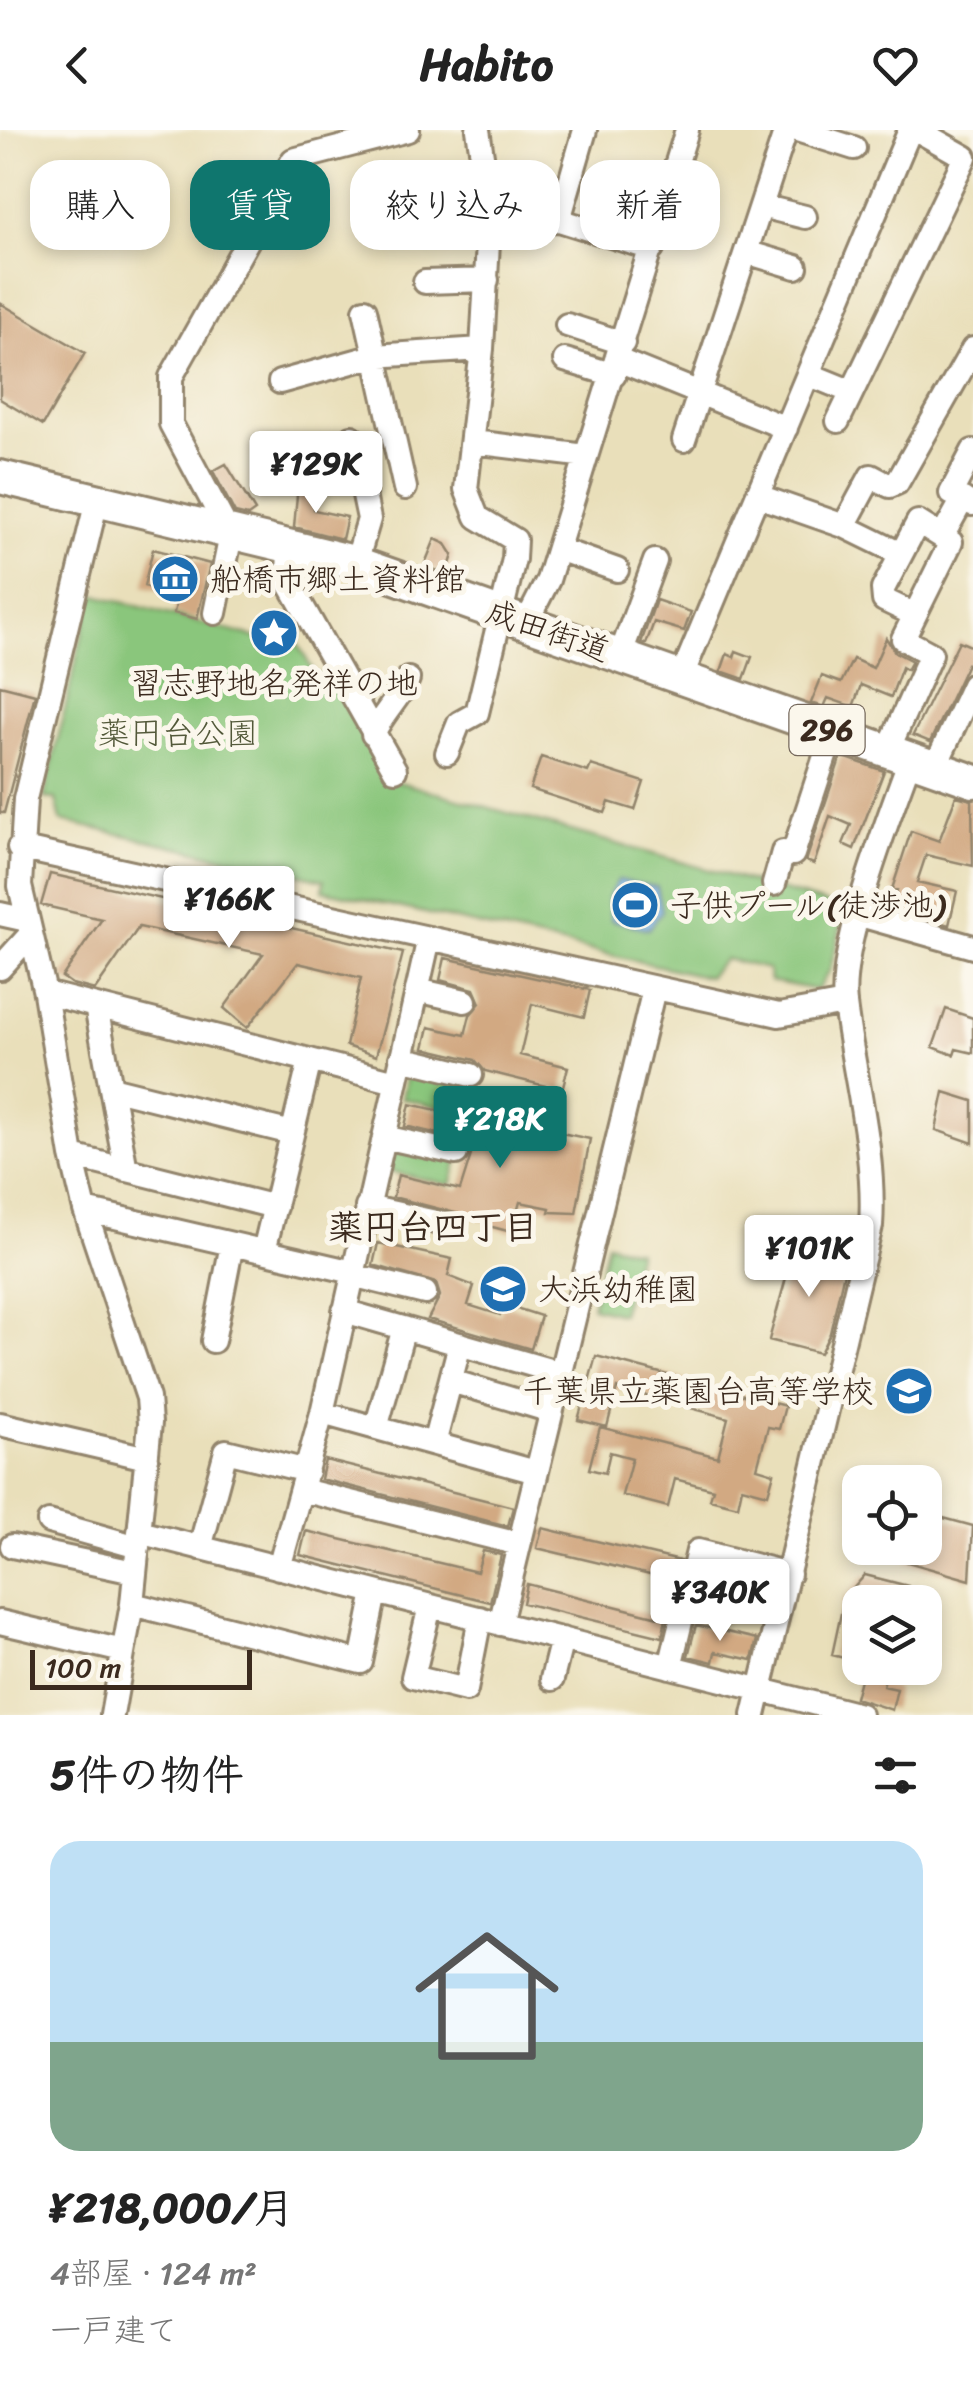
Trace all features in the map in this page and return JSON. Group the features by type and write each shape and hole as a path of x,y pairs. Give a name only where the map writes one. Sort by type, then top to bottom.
{"highway":[{"name":"成田街道","path":"0,477 356,563 973,781"}],"street":[{"path":"215,613 230,530 171,424 171,377 293,160 408,130"},
{"path":"478,130 482,160"},
{"path":"560,213 585,130"},
{"path":"677,160 686,130"},
{"path":"684,440 786,130"},
{"path":"797,130 854,148"},
{"path":"682,678 913,130 965,157 838,420"},
{"path":"761,206 805,217"},
{"path":"488,250 466,489 478,517 515,540 514,619"},
{"path":"447,753 459,723 477,713 514,619 548,580 652,250"},
{"path":"746,252 796,267"},
{"path":"425,282 487,280"},
{"path":"365,310 405,488"},
{"path":"567,326 619,359 786,428"},
{"path":"844,526 871,476 890,486 897,483 973,349"},
{"path":"280,382 374,356 482,350"},
{"path":"565,360 619,359"},
{"path":"808,374 852,392"},
{"path":"352,437 369,518 356,563"},
{"path":"472,442 586,456"},
{"path":"942,537 968,502 951,493 973,450"},
{"path":"758,496 844,526 902,554"},
{"path":"98,500 25,799 19,848 20,886 45,993 72,1156 85,1210 148,1398 147,1458 132,1604 112,1715"},
{"path":"754,1715 871,1226 861,1094 845,1003 848,962 911,759 931,654 903,639 950,542 918,522 883,589 884,600 914,614"},
{"path":"288,544 288,581 395,770"},
{"path":"558,549 617,570"},
{"path":"620,656 655,561"},
{"path":"373,734 382,716 395,706 408,679"},
{"path":"911,759 973,685"},
{"path":"774,884 783,852 793,854 834,732"},
{"path":"19,848 779,1015 845,1003"},
{"path":"0,914 29,928"},
{"path":"860,915 973,947"},
{"path":"0,968 29,928"},
{"path":"280,1568 322,1413 428,938"},
{"path":"430,1606 413,1676 466,1690 518,1544 654,989"},
{"path":"417,990 466,1001"},
{"path":"45,993 396,1082"},
{"path":"96,1006 126,1170"},
{"path":"401,1058 471,1075"},
{"path":"264,1251 310,1060"},
{"path":"111,1088 292,1134"},
{"path":"384,1137 456,1153"},
{"path":"72,1156 274,1207"},
{"path":"368,1207 440,1223"},
{"path":"85,1210 264,1251 425,1294"},
{"path":"213,1340 232,1244"},
{"path":"344,1311 560,1373"},
{"path":"376,1428 404,1328"},
{"path":"434,1444 460,1344"},
{"path":"451,1380 550,1410"},
{"path":"322,1413 536,1472"},
{"path":"0,1424 147,1458"},
{"path":"200,1548 226,1451 304,1481 518,1544"},
{"path":"50,1522 89,1522 138,1540 200,1548 860,1715"},
{"path":"12,1546 134,1572"},
{"path":"670,1667 698,1552 789,1574"},
{"path":"132,1604 361,1662 375,1592"},
{"path":"0,1622 123,1651"},
{"path":"552,1679 562,1640"}],"green space":[{"name":"薬円台公園","path":"92,594 257,638 285,622 316,676 329,670 395,781 840,907 844,915 830,970 817,990 770,981 768,969 725,959 708,977 323,890 324,880 61,821 56,799 44,798"},
{"path":"408,1069 471,1080 464,1113 402,1098"},
{"path":"390,1148 458,1159 451,1185 384,1170"},
{"path":"607,1243 638,1251 621,1314 592,1307"}],"water":[{"name":"子供プール(徒渉池)","path":"618,880 657,887 662,911 649,929 611,920 608,898"}],"building":[{"path":"0,303 85,353 43,425 0,399"},
{"path":"226,464 255,511 248,516 235,513 213,471"},
{"path":"298,485 311,487 314,510 347,517 342,539 294,527"},
{"path":"435,539 446,544 453,555 447,574 424,566"},
{"path":"153,549 210,564 197,619 174,613 178,595 144,586"},
{"path":"656,600 691,612 684,631 654,622 646,644 641,643"},
{"path":"886,638 895,652 912,661 907,670 902,667 891,697 861,685 853,707 828,698 824,707 811,703 822,676 841,683 853,659 873,668"},
{"path":"959,641 973,647 973,667 967,664 930,742 913,735"},
{"path":"736,651 752,657 744,679 721,671 727,654 734,657"},
{"path":"0,685 35,694 4,813 0,813"},
{"path":"841,756 884,771 854,849 843,844 851,825 830,816 814,864 806,861"},
{"path":"541,757 588,772 591,765 644,782 635,810 609,802 605,813 530,789"},
{"path":"956,796 972,800 973,866 926,855 917,882 957,891 949,925 891,908 897,890 892,889 911,831 939,841"},
{"path":"50,874 403,953 376,1056 346,1046 361,978 298,963 247,1028 224,1008 263,954 139,927 95,990 72,984 62,977 102,919 41,905"},
{"path":"445,958 590,990 584,1017 532,1004 520,1055 568,1067 562,1090 485,1071 475,1060 424,1048 429,1027 465,1035 470,1015 480,1003 474,989 440,980"},
{"path":"946,1009 973,1018 973,1053 956,1049 954,1055 933,1047"},
{"path":"944,1092 973,1101 973,1143 936,1130"},
{"path":"410,1104 468,1117 467,1126 549,1142 552,1131 590,1139 576,1213 549,1212 550,1208 520,1202 511,1232 489,1226 490,1222 393,1197 398,1175 460,1190 471,1155 460,1139 405,1126"},
{"path":"378,1243 452,1259 448,1276 474,1286 468,1305 500,1315 502,1307 513,1307 541,1316 531,1349 428,1319 440,1296 436,1283 373,1265"},
{"path":"795,1245 847,1259 830,1333 820,1353 769,1340"},
{"path":"596,1356 785,1406 779,1429 768,1427 757,1468 774,1473 768,1494 742,1487 738,1506 710,1499 713,1489 675,1479 668,1507 622,1495 632,1458 610,1452 605,1473 589,1469 600,1427 718,1457 728,1418 617,1388 607,1427 578,1420"},
{"path":"325,1460 513,1507 508,1526 321,1479"},
{"path":"942,1518 973,1526 970,1580 918,1565 942,1565"},
{"path":"542,1528 680,1561 675,1581 537,1548"},
{"path":"306,1531 477,1572 483,1551 501,1555 490,1602 300,1555"},
{"path":"709,1569 770,1585 765,1605 704,1589"},
{"path":"865,1575 904,1585 856,1585"},
{"path":"527,1584 666,1619 662,1637 523,1603"},
{"path":"842,1608 842,1658 832,1655"},
{"path":"696,1625 757,1639 752,1660 715,1652 713,1662 688,1656"},
{"path":"858,1685 897,1689 892,1710 855,1698"}],"place":[{"name":"船橋市郷土資料館","path":"175,579"},
{"name":"習志野地名発祥の地","path":"274,633"},
{"name":"子供プール(徒渉池)","path":"635,905"},
{"name":"大浜幼稚園","path":"503,1289"},
{"name":"千葉県立薬園台高等学校","path":"909,1391"}],"district":[{"name":"薬円台四丁目","path":"433,1227"}]}
